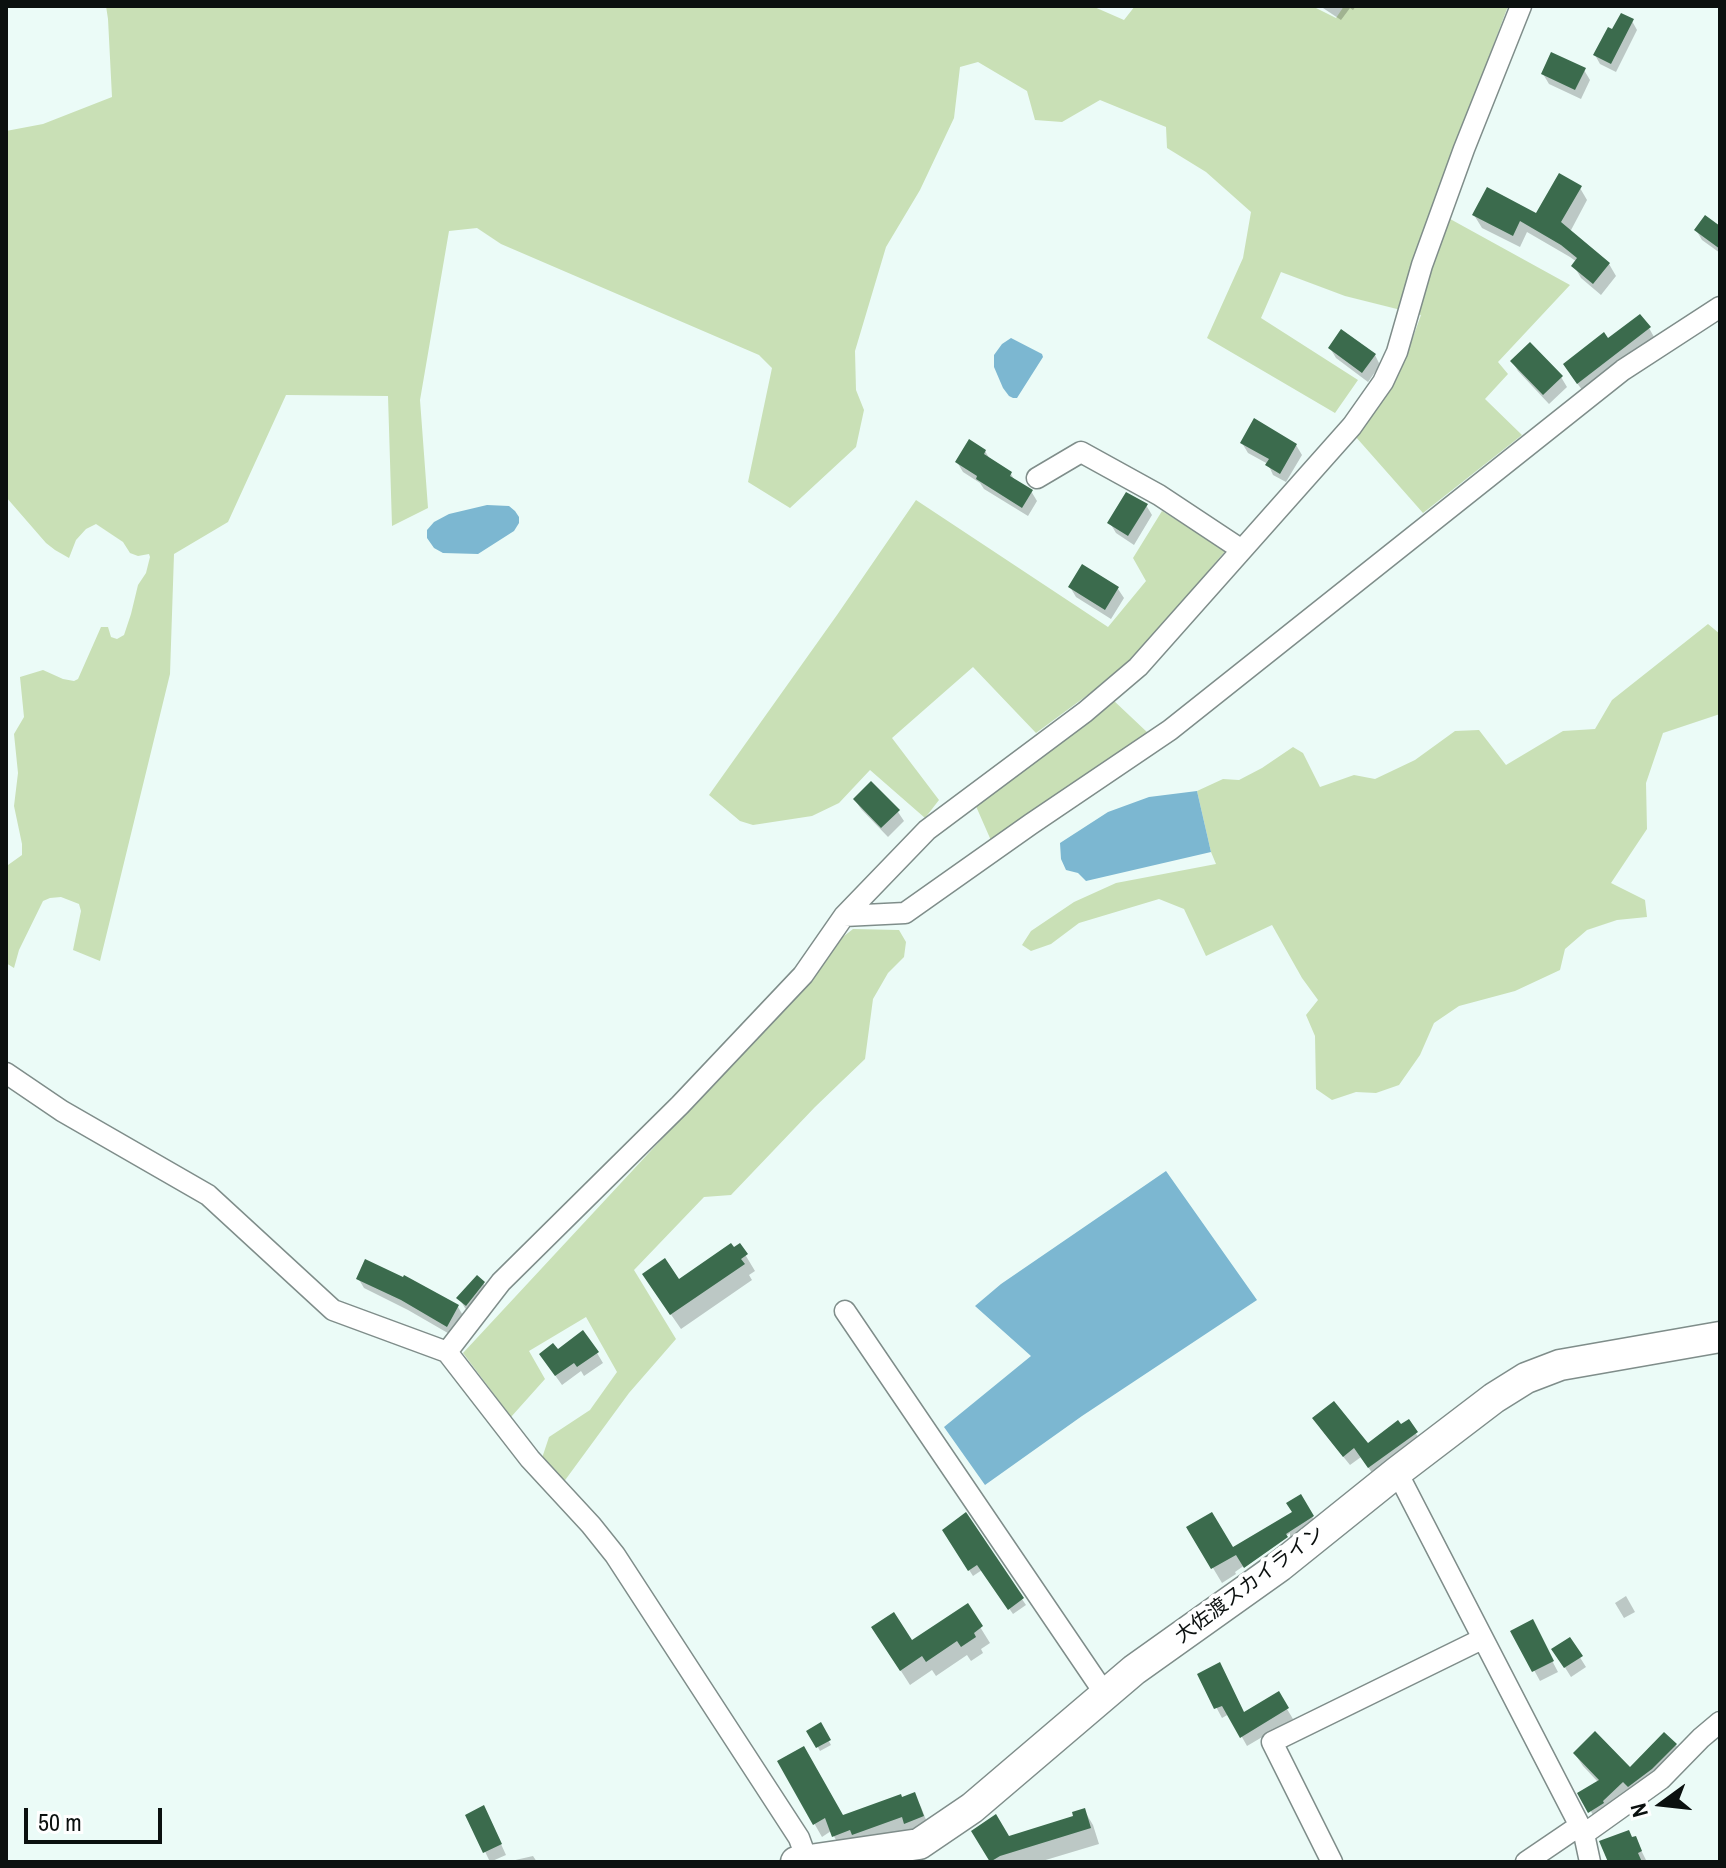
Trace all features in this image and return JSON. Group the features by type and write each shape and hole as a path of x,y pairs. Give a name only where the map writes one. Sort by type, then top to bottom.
{"street":[{"path":"447,1352 501,1282 680,1105 803,975 844,916 927,830 1085,712 1138,667 1352,426 1383,382 1397,352 1422,265 1521,6"},
{"path":"844,916 905,913 1170,730 1623,370 1720,307"},
{"path":"1037,478 1081,452 1159,495 1242,550"},
{"path":"6,1073 62,1111 208,1195 333,1310 447,1352 530,1459 615,1555 799,1838 802,1861"},
{"path":"845,1311 1105,1694"},
{"name":"大佐渡スカイライン","path":"802,1861 918,1853 1134,1670 1280,1566 1397,1472 1494,1398 1526,1378 1560,1365 1720,1337"},
{"path":"1397,1472 1581,1830 1590,1862"},
{"path":"1332,1862 1272,1742 1482,1639"},
{"path":"1526,1862 1661,1779 1720,1722"}],"green space":[{"path":"106,6 1092,6 1124,20 1135,6 1312,6 1336,18 1344,6 1508,6 1432,209 1570,285 1498,362 1508,374 1485,399 1522,435 1423,513 1355,436 1404,362 1421,315 1345,296 1281,272 1261,318 1358,380 1335,413 1207,338 1243,258 1251,212 1206,172 1167,148 1166,127 1100,100 1062,122 1035,120 1027,91 978,62 960,67 954,118 920,190 886,247 855,351 856,390 864,410 856,447 790,508 748,482 772,368 759,355 501,244 477,228 449,231 420,400 428,508 392,526 388,396 286,395 228,522 174,554 170,674 100,961 73,950 81,911 79,904 61,897 43,901 19,950 14,968 6,963 6,870 22,855 14,806 18,773 14,734 24,717 20,677 43,670 63,679 78,679 101,627 108,627 111,637 117,639 124,635 138,585 146,573 150,557 149,554 138,556 130,553 123,542 96,524 76,540 69,558 46,543 6,497 6,131 43,124 112,97"},
{"path":"916,500 1108,627 1146,581 1133,558 1162,511 1226,550 1131,663 1036,733 973,667 892,738 939,800 925,818 870,770 839,803 812,816 753,825 740,821 709,795"},
{"path":"1708,624 1720,634 1720,714 1663,733 1646,783 1647,829 1611,883 1645,900 1647,917 1617,920 1587,930 1565,949 1560,970 1515,991 1459,1006 1434,1023 1420,1055 1399,1085 1376,1093 1356,1092 1332,1100 1316,1089 1315,1036 1306,1015 1318,1000 1272,925 1206,956 1184,909 1159,899 1079,923 1051,944 1031,951 1022,945 1031,931 1074,902 1116,883 1216,864 1197,791 1223,779 1239,780 1293,747 1303,753 1320,787 1354,775 1375,779 1415,760 1455,731 1479,730 1506,765 1563,731 1595,729 1612,700"},
{"path":"1112,699 1148,733 993,845 975,804"},
{"path":"853,929 899,930 906,942 904,957 888,973 873,999 865,1059 731,1195 704,1197 634,1270 676,1339 629,1393 563,1483 542,1458 549,1437 590,1410 617,1372 586,1317 529,1351 545,1379 511,1417 463,1353 777,1015 835,943"}],"water":[{"path":"1011,338 1043,357 1017,398 1009,396 1003,388 994,367 994,355"},
{"path":"487,505 509,506 519,517 519,523 514,531 478,554 443,553 434,548 427,538 427,530 434,522 449,514"},
{"path":"1197,791 1211,852 1086,881 1078,873 1066,870 1061,859 1060,843 1108,812 1149,797"},
{"path":"1166,1171 1257,1300 1082,1416 985,1485 944,1427 1031,1356 975,1306 1001,1284"}],"building":[{"path":"1621,13 1634,19 1611,64 1593,55 1608,27 1612,29"},
{"path":"1551,52 1586,68 1575,90 1541,74"},
{"path":"1559,173 1582,186 1561,222 1610,263 1593,284 1571,266 1577,258 1520,221 1513,236 1472,215 1487,187 1536,213"},
{"path":"1705,215 1720,226 1720,249 1694,230"},
{"path":"1640,314 1651,327 1577,384 1563,364 1604,332 1608,338"},
{"path":"1341,329 1376,354 1362,373 1328,348"},
{"path":"1530,342 1563,376 1543,395 1510,361"},
{"path":"1254,418 1297,444 1280,474 1265,465 1269,459 1240,443"},
{"path":"969,439 986,450 984,454 1012,472 1010,476 1033,490 1022,508 955,462"},
{"path":"1126,492 1148,504 1128,536 1107,523"},
{"path":"1082,564 1119,587 1105,610 1068,587"},
{"path":"871,781 900,810 881,828 853,799"},
{"path":"731,1243 734,1247 740,1243 748,1254 741,1259 745,1264 670,1315 642,1274 665,1258 679,1279"},
{"path":"365,1259 404,1275 459,1305 447,1327 401,1300 356,1279"},
{"path":"477,1275 485,1282 466,1306 456,1298"},
{"path":"583,1330 599,1352 577,1367 574,1363 555,1376 539,1354 553,1343 558,1349"},
{"path":"1334,1401 1368,1443 1398,1420 1401,1424 1409,1419 1418,1432 1368,1468 1354,1448 1343,1457 1312,1418"},
{"path":"1301,1494 1314,1516 1244,1568 1236,1555 1211,1569 1186,1527 1212,1512 1233,1547 1292,1512 1286,1503"},
{"path":"966,1512 1024,1598 1008,1610 977,1565 968,1571 942,1530"},
{"path":"968,1603 983,1626 974,1633 976,1637 961,1647 957,1641 926,1662 922,1656 900,1671 871,1627 894,1612 912,1640"},
{"path":"1533,1619 1554,1661 1532,1672 1510,1631"},
{"path":"1570,1637 1583,1656 1564,1668 1551,1649"},
{"path":"1220,1662 1244,1712 1279,1691 1289,1708 1240,1738 1222,1706 1214,1709 1197,1674"},
{"path":"821,1722 831,1740 816,1748 806,1731"},
{"path":"1595,1731 1630,1767 1664,1732 1677,1744 1652,1769 1628,1787 1623,1782 1604,1803 1588,1813 1577,1793 1599,1780 1573,1753"},
{"path":"804,1746 843,1815 915,1792 924,1816 904,1824 902,1817 852,1835 850,1830 832,1837 825,1818 813,1825 777,1761"},
{"path":"484,1805 502,1844 483,1853 465,1815"},
{"path":"1085,1808 1091,1828 1000,1856 990,1862 971,1831 996,1814 1009,1836 1073,1816 1072,1812"},
{"path":"1629,1830 1632,1837 1636,1836 1642,1851 1638,1853 1642,1862 1608,1862 1599,1841"}]}
